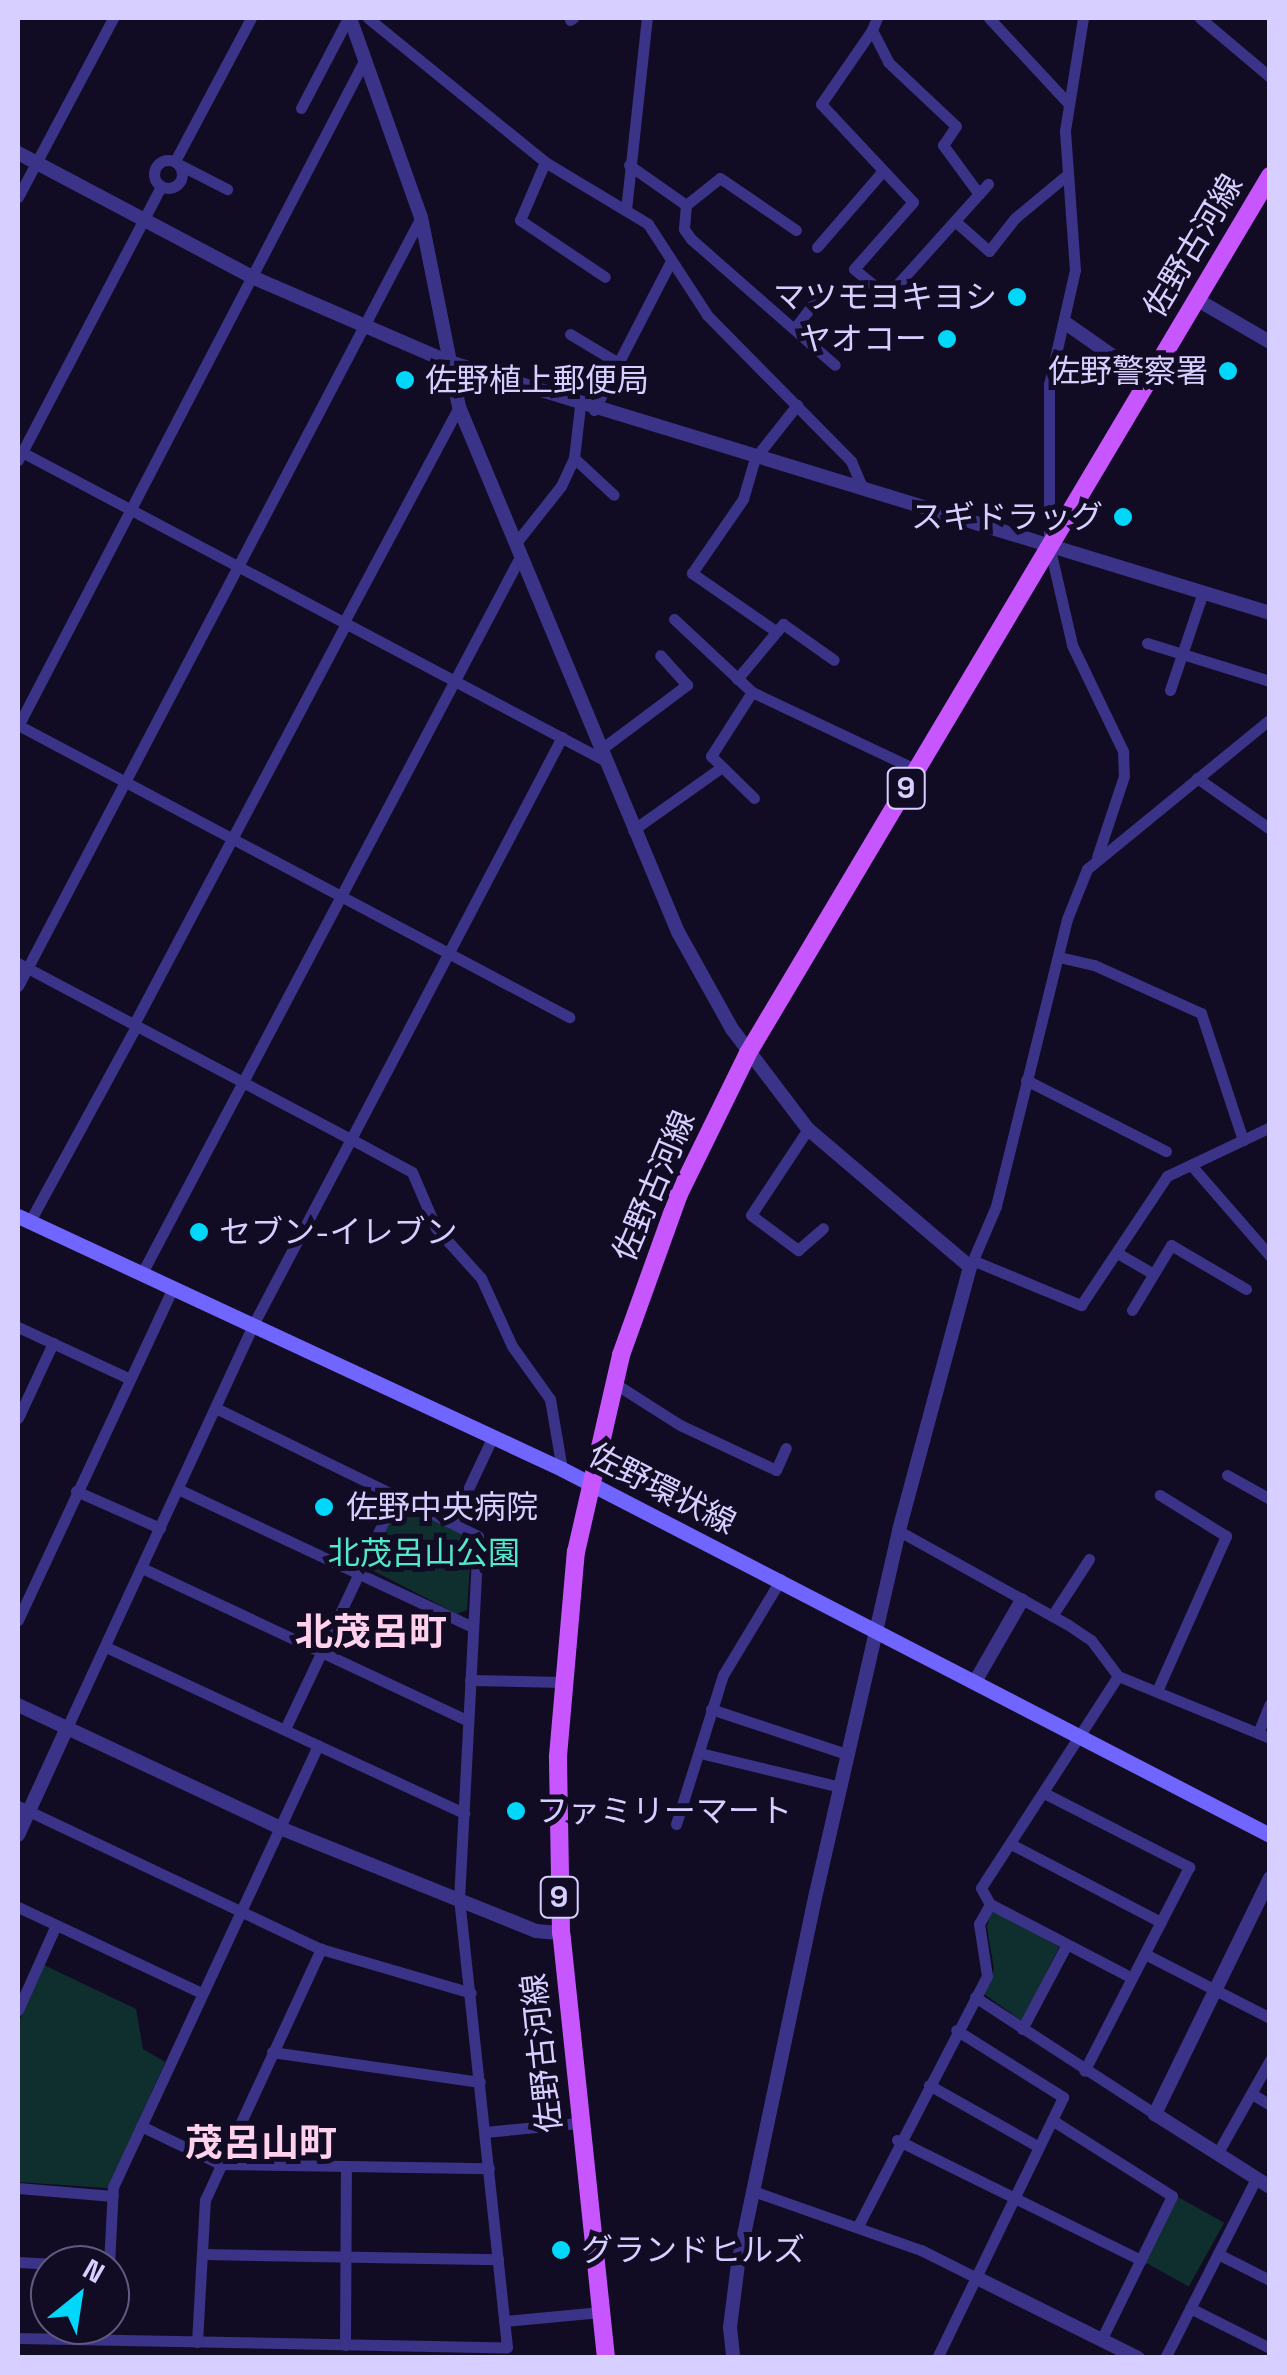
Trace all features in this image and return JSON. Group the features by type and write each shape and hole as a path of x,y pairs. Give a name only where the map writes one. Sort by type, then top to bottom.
{"main road":[{"name":"佐野古河線","path":"606,2358 561,1933 562,1682 590,1483 614,1383 679,1194 748,1053 1270,176"},
{"name":"佐野環状線","path":"24,1218 562,1469 878,1628 1270,1835"}],"street":[{"path":"18,197 113,18"},
{"path":"161,186 178,184 177,163 252,18"},
{"path":"349,18 422,217 446,362 460,407 517,550 633,830 694,964 748,1053 808,1128 973,1264 1079,1306 1119,1254 1156,1188 1191,1165 1270,1127"},
{"path":"301,108 349,18"},
{"path":"368,18 544,162 659,234 671,262 707,315 852,461 863,489"},
{"path":"872,30 888,62 956,126 943,145 983,189 887,296 854,269 914,202 881,173 821,104 877,18"},
{"path":"989,18 1068,103"},
{"path":"734,2358 730,2327 753,2190 899,1531 1076,889 1097,857 1124,776 1123,752 1072,645 1059,565 1049,545 1049,384 1067,324 1075,270 1068,103 1083,18"},
{"path":"1200,18 1270,78"},
{"path":"626,210 642,21"},
{"path":"366,59 18,725 569,1016"},
{"path":"18,154 252,277 446,362 1270,613"},
{"path":"544,162 520,220 605,277"},
{"path":"228,189 177,163 154,168 161,186 19,454 602,755"},
{"path":"628,165 686,204"},
{"path":"818,247 881,173"},
{"path":"956,222 989,251 1015,218 1068,174"},
{"path":"796,230 720,178 686,204 684,230 691,239 835,364"},
{"path":"18,986 22,965 422,217"},
{"path":"142,1273 453,680 517,550 574,458 587,408 671,262"},
{"path":"794,329 824,290"},
{"path":"1196,299 1270,342"},
{"path":"1067,324 1148,380"},
{"path":"570,334 616,361"},
{"path":"774,630 692,573 743,499 755,458 797,405"},
{"path":"24,1218 136,1025 460,407"},
{"path":"574,458 614,495"},
{"path":"1170,690 1202,592"},
{"path":"674,619 752,692 917,770"},
{"path":"736,679 783,624 834,660"},
{"path":"1147,643 1270,681"},
{"path":"602,755 688,686 660,655"},
{"path":"752,692 711,756 719,769 754,798"},
{"path":"1097,857 1270,719"},
{"path":"18,1835 23,1809 106,1647 253,1325 562,737"},
{"path":"633,830 719,769"},
{"path":"1196,778 1270,829"},
{"path":"1059,957 1094,965 1202,1013 1243,1140"},
{"path":"22,965 412,1172 436,1228 481,1278 512,1346 550,1399 562,1469"},
{"path":"1026,1080 1166,1151"},
{"path":"808,1128 751,1214 798,1250 823,1228"},
{"path":"1191,1165 1270,1256"},
{"path":"1132,1310 1172,1244 1246,1289"},
{"path":"1119,1254 1153,1274"},
{"path":"18,1620 21,1605 172,1288"},
{"path":"18,1327 130,1379"},
{"path":"18,1418 52,1343"},
{"path":"614,1383 680,1425 776,1470 786,1448"},
{"path":"130,2341 506,2347 472,1993 459,1900 478,1536 454,1519 216,1408"},
{"path":"454,1519 494,1436"},
{"path":"1227,1475 1270,1498"},
{"path":"178,1489 471,1626"},
{"path":"76,1491 160,1528"},
{"path":"285,1730 397,1493"},
{"path":"1156,1692 1226,1536 1160,1496"},
{"path":"899,1531 1091,1640 1118,1676 1264,1735 1270,1704"},
{"path":"1052,1616 1090,1559"},
{"path":"142,1568 468,1721"},
{"path":"676,1824 723,1675 780,1579"},
{"path":"976,1680 1022,1600"},
{"path":"106,1647 464,1813"},
{"path":"1118,1676 1084,1736 982,1888 990,1904 1132,1978"},
{"path":"470,1680 562,1682"},
{"path":"18,1705 280,1828 536,1931 561,1933"},
{"path":"711,1709 849,1755"},
{"path":"110,2245 113,2196 141,2126 318,1744"},
{"path":"700,1754 841,1786"},
{"path":"1046,1794 1189,1867 1084,2071"},
{"path":"23,1809 321,1948 472,1993"},
{"path":"1012,1844 1161,1922"},
{"path":"1156,2114 1270,1878"},
{"path":"858,2226 897,2140 989,1970 978,1924 990,1904"},
{"path":"18,1907 202,1993"},
{"path":"18,2010 56,1926"},
{"path":"1022,2029 1066,1946"},
{"path":"197,2342 205,2200 321,1948"},
{"path":"1145,1954 1270,2018"},
{"path":"976,1996 1084,2071 1263,2183 1218,2254 1165,2358"},
{"path":"942,2356 1063,2096 956,2030"},
{"path":"272,2052 480,2082"},
{"path":"1217,2154 1270,2060"},
{"path":"929,2085 1039,2147"},
{"path":"1252,2094 1270,2104"},
{"path":"1052,2120 1172,2196 1102,2338"},
{"path":"485,2132 580,2123"},
{"path":"141,2126 220,2164 489,2168"},
{"path":"897,2140 1141,2260"},
{"path":"345,2345 346,2166"},
{"path":"18,2188 113,2196"},
{"path":"753,2190 858,2226 976,2277 1138,2358"},
{"path":"202,2254 498,2259"},
{"path":"1218,2254 1270,2280"},
{"path":"1190,2308 1270,2348"},
{"path":"504,2322 601,2312"}],"green space":[{"name":"北茂呂山公園","path":"400,1498 472,1532 467,1610 457,1614 368,1568"},
{"path":"992,1908 1059,1947 1022,2021 984,1994 994,1969 987,1927"},
{"path":"44,1965 136,2009 143,2049 165,2062 108,2188 18,2182 18,2024"},
{"path":"1176,2196 1224,2223 1189,2287 1141,2260"}],"place":[{"name":"マツモヨキヨシ","path":"1017,297"},
{"name":"ヤオコー","path":"947,339"},
{"name":"佐野警察署","path":"1228,371"},
{"name":"佐野植上郵便局","path":"405,380"},
{"name":"スギドラッグ","path":"1123,517"},
{"name":"セブン-イレブン","path":"199,1232"},
{"name":"佐野中央病院","path":"324,1507"},
{"name":"ファミリーマート","path":"516,1811"},
{"name":"グランドヒルズ","path":"561,2250"}],"district":[{"name":"北茂呂町","path":"371,1633"},
{"name":"茂呂山町","path":"261,2144"}]}
